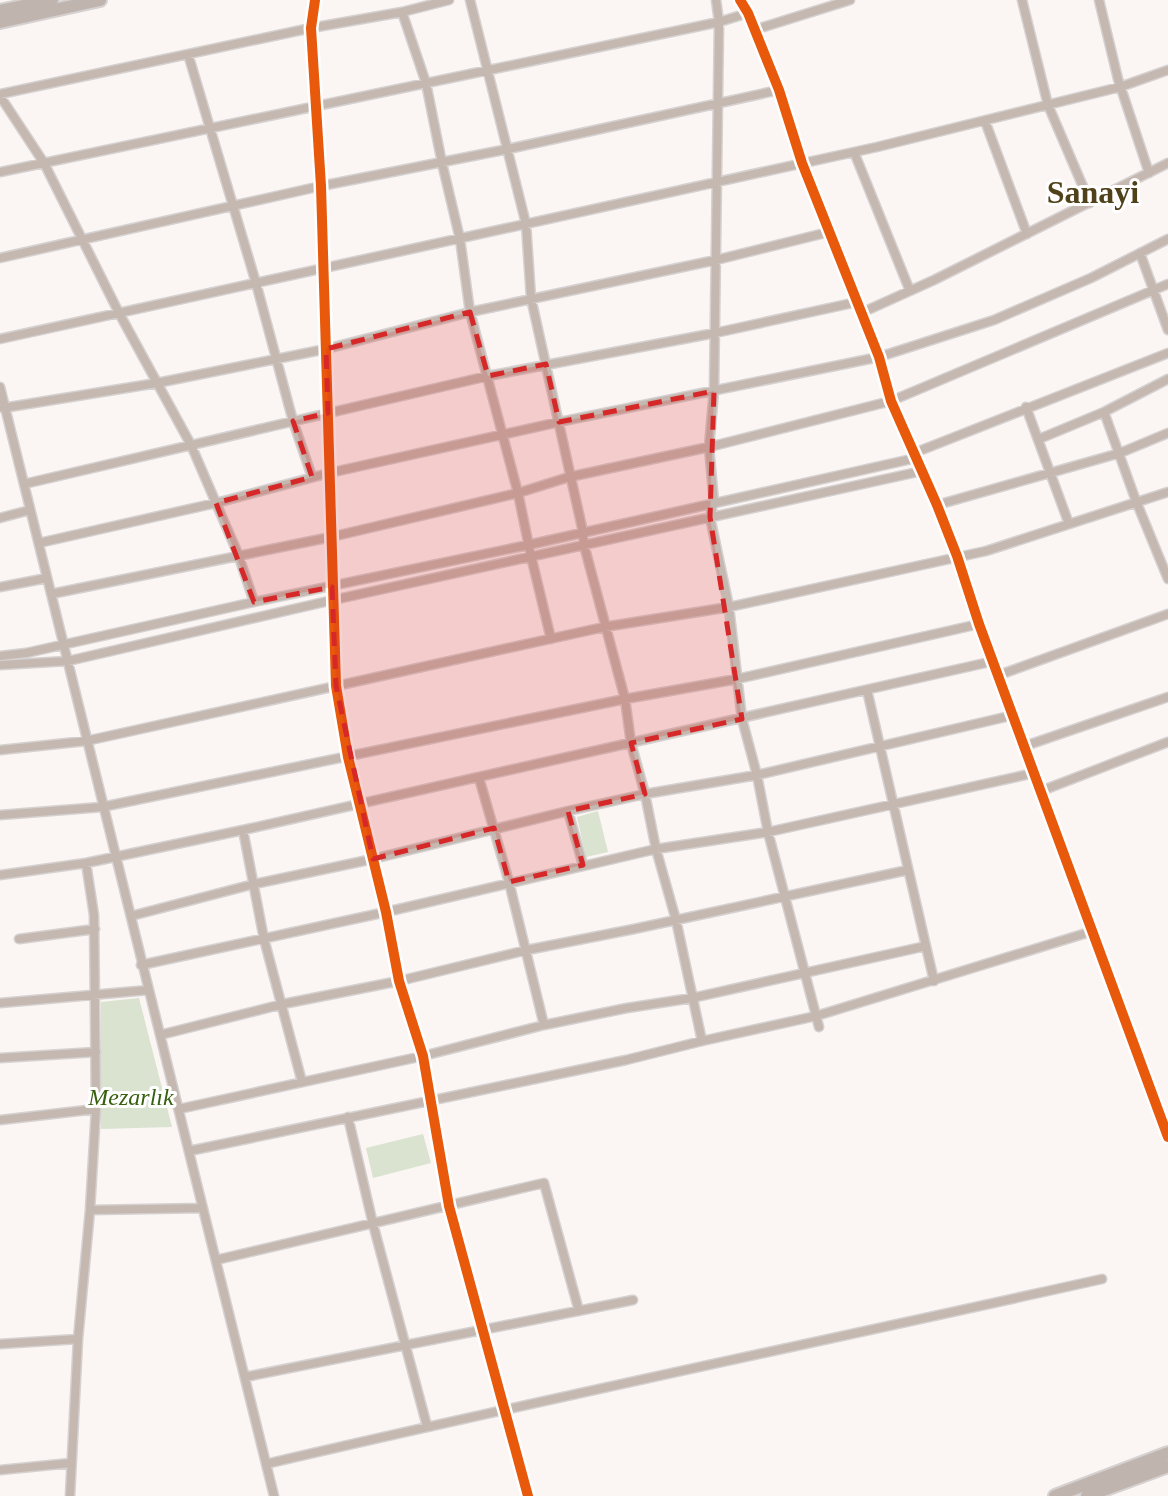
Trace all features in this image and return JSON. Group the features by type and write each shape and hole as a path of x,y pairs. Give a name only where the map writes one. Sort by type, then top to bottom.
{"highway":[{"path":"0,10 52,0"},
{"path":"0,22 100,0"},
{"path":"1055,1496 1168,1453"},
{"path":"1093,1495 1168,1466"}],"street":[{"path":"315,0 311,28 321,186 336,686 348,757 386,912 399,981 423,1056 449,1206 528,1496"},
{"path":"254,602 238,554 191,445 119,313 44,163 0,95 449,0"},
{"path":"470,0 526,224 531,298 584,545 625,699 631,743 676,920 702,1041"},
{"path":"716,0 719,22 718,181 714,391 709,447 714,502 710,517 729,607 742,719 768,832 819,1027"},
{"path":"740,0 748,13 779,90 802,163 879,357 891,401 957,556 979,624 1168,1137"},
{"path":"754,30 850,0"},
{"path":"1022,0 1048,105 1090,203"},
{"path":"1099,0 1120,87 1149,173"},
{"path":"402,12 426,83 460,239 470,312 504,435 551,639"},
{"path":"0,172 719,22 748,13"},
{"path":"188,54 256,283 293,421 312,477"},
{"path":"0,339 854,152 1120,87 1168,70"},
{"path":"0,258 321,186 442,163 779,90"},
{"path":"985,121 1027,234"},
{"path":"854,152 910,291"},
{"path":"861,313 1167,166"},
{"path":"3,408 157,383 326,349 470,312 716,260 829,232"},
{"path":"38,543 216,503 329,473 559,422 879,357 994,320 1091,278 1168,239"},
{"path":"1140,253 1168,330"},
{"path":"51,594 331,537 518,493 569,477 709,447 891,401 1168,284"},
{"path":"24,484 488,376 857,302"},
{"path":"0,656 64,645 528,545 915,455 1026,407 1168,353"},
{"path":"1039,439 1104,412 1168,379"},
{"path":"0,387 3,408 274,1496"},
{"path":"1026,407 1069,524"},
{"path":"1104,412 1168,579"},
{"path":"937,505 1120,453 1168,433"},
{"path":"0,665 68,661 530,556 922,471"},
{"path":"0,750 86,741 604,627 729,607 986,551 1168,492"},
{"path":"0,518 30,510"},
{"path":"0,587 47,578"},
{"path":"999,675 1168,614"},
{"path":"0,815 102,807 625,699 737,679 979,624"},
{"path":"0,875 86,863 243,830 994,661"},
{"path":"867,690 934,981"},
{"path":"1025,746 1168,697"},
{"path":"131,916 254,884 373,859 568,811 645,794 757,775 1014,715"},
{"path":"1041,791 1168,742"},
{"path":"141,965 386,912 656,849 768,832 1034,773"},
{"path":"479,778 527,950 544,1025"},
{"path":"568,811 583,865"},
{"path":"243,830 264,939 302,1082"},
{"path":"70,1496 78,1339 96,1109 94,929 86,863"},
{"path":"160,1035 283,1004 399,981 527,950 908,870"},
{"path":"19,939 94,929"},
{"path":"189,1151 626,1060 816,1016 1093,931"},
{"path":"178,1109 423,1056 544,1025 692,998 926,946"},
{"path":"0,1003 149,990"},
{"path":"0,1058 96,1052"},
{"path":"0,1120 96,1109"},
{"path":"348,1118 373,1224 428,1426"},
{"path":"216,1261 544,1183 579,1311"},
{"path":"90,1210 203,1208"},
{"path":"266,1464 504,1408 758,1356 1102,1279"},
{"path":"245,1377 633,1300"},
{"path":"0,1344 78,1339"},
{"path":"0,1470 71,1463"}],"highlighted area":[{"path":"470,312 488,376 546,364 559,422 714,391 710,517 742,719 631,743 645,794 568,811 583,865 509,882 494,828 373,859 336,686 332,587 254,602 216,503 312,477 293,421 328,413 326,349"}],"green space":[{"path":"598,811 608,852 586,857 577,817"},
{"name":"Mezarlık","path":"139,998 172,1127 101,1129 101,1002"},
{"path":"423,1134 431,1163 373,1178 366,1148"}],"cycle path":[{"path":"315,0 311,28 321,186 336,686 348,757 386,912 399,981 423,1056 449,1206 528,1496"},
{"path":"740,0 748,13 779,90 802,163 879,357 891,401 957,556 979,624 1168,1137"}],"district":[{"name":"Sanayi","path":"1093,192"}]}
